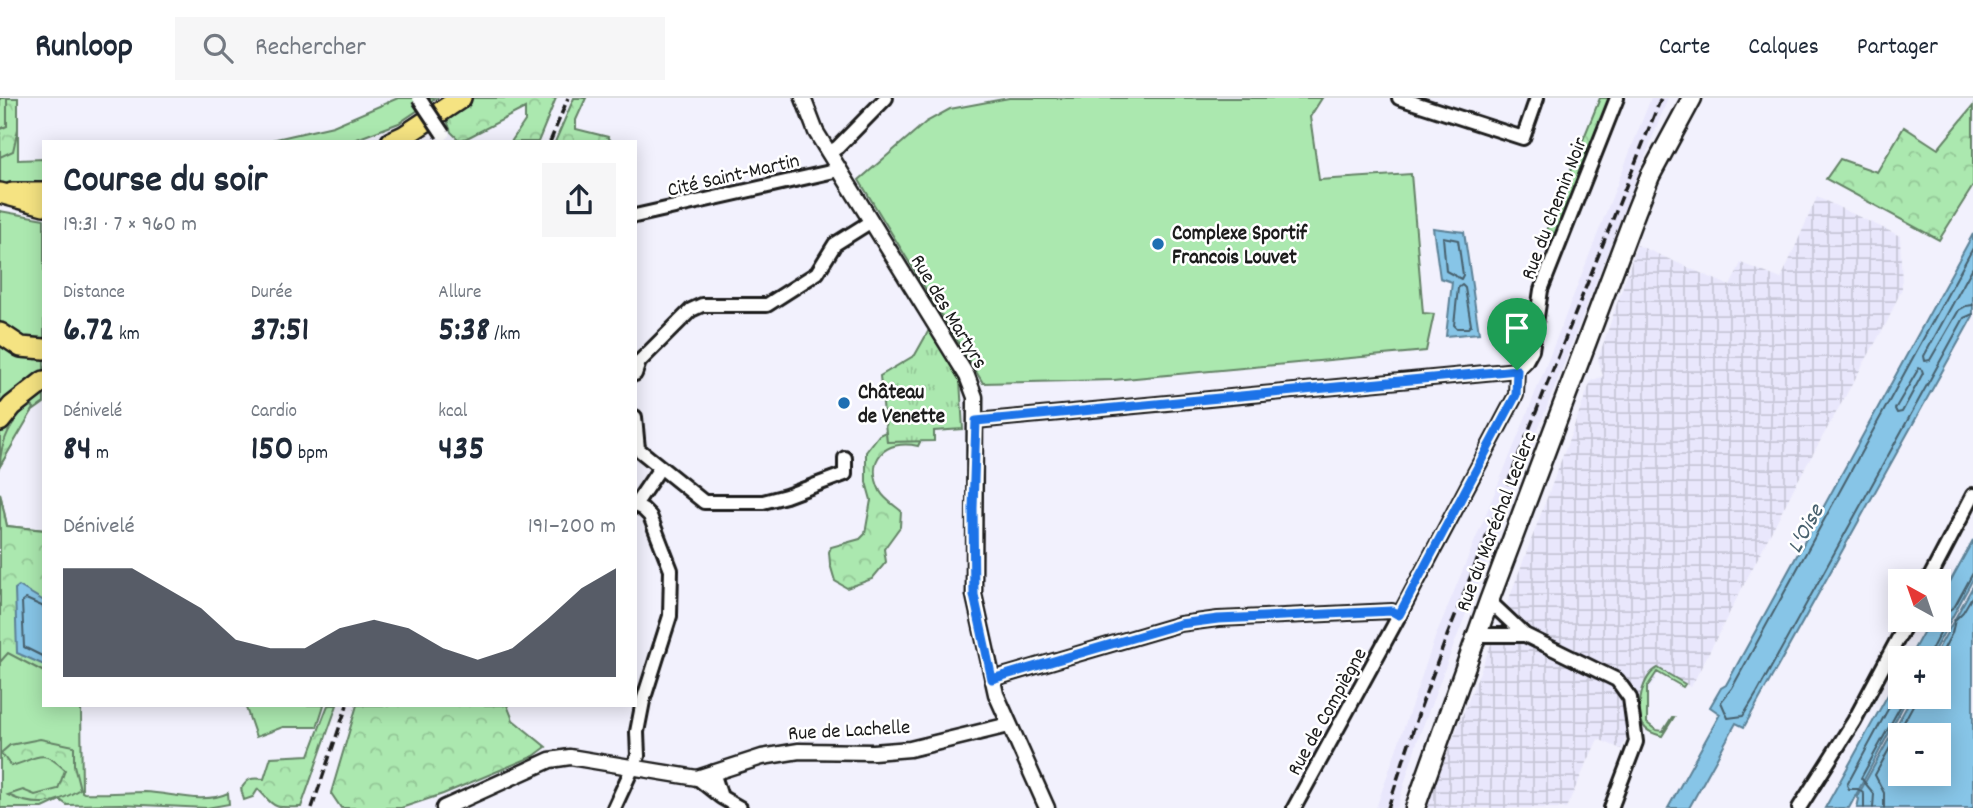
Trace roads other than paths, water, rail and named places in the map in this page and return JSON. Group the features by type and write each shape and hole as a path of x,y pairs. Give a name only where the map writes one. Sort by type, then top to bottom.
{"main road":[{"path":"395,140 461,98"},
{"name":"Rue du Maréchal Leclerc","path":"1415,808 1489,601 1646,187 1692,98"},
{"path":"0,193 42,193"},
{"path":"0,193 42,204"},
{"path":"0,332 21,347 42,349"},
{"path":"0,421 12,406 42,383"}],"street":[{"path":"419,98 446,138"},
{"name":"Rue des Martyrs","path":"803,98 816,132 967,376 975,397 974,595 992,679 1009,725 1047,808"},
{"path":"829,153 886,98"},
{"path":"1399,98 1523,138 1537,98"},
{"name":"Rue du Chemin Noir","path":"1517,370 1532,350 1541,290 1617,98"},
{"name":"Cité Saint-Martin","path":"637,216 839,170"},
{"path":"637,368 639,362 691,310 702,305 767,305 817,273 835,244 870,222"},
{"path":"976,421 1517,370"},
{"name":"Rue de Compiègne","path":"1294,808 1516,395 1517,370"},
{"path":"637,438 638,449 704,502 763,502 786,496 845,474 845,458"},
{"path":"637,502 660,468"},
{"path":"1934,569 1973,495"},
{"path":"614,808 638,756 637,732 643,701 670,617 671,570 650,516 637,506"},
{"path":"1489,601 1525,635 1609,674 1630,698 1636,742 1611,808"},
{"path":"992,679 1180,624 1218,619 1392,611 1399,615"},
{"path":"1504,635 1510,621"},
{"path":"1799,808 1854,721 1902,632"},
{"path":"1477,635 1525,635"},
{"name":"Rue de Lachelle","path":"694,778 762,757 799,751 873,752 910,748 1009,725"},
{"path":"444,808 550,761 570,757 694,778 740,808"},
{"path":"713,772 721,797"}],"water":[{"path":"1433,228 1464,232 1479,333 1446,336 1452,282 1440,278"},
{"path":"1973,234 1973,316 1744,727 1736,723 1689,808 1668,808 1720,714 1710,707 1721,688 1726,685"},
{"path":"1973,540 1973,579 1951,619 1951,580"},
{"path":"19,586 42,600 42,664 17,653 15,589"},
{"path":"1973,586 1973,808 1857,808 1857,797 1888,741 1888,786 1951,786 1951,723 1898,723 1905,709 1951,709 1951,646 1940,646 1947,632 1951,632 1951,626"},
{"path":"1923,632 1944,632 1937,646 1916,646"},
{"path":"1888,695 1888,709 1902,709 1894,723 1888,723 1888,735 1849,808 1825,808"}],"railway":[{"path":"551,140 568,98"},
{"path":"1388,808 1447,636 1661,98"},
{"path":"312,808 346,707"}],"place":[{"name":"Complexe Sportif Francois Louvet","path":"1158,244"},
{"name":"Château de Venette","path":"844,403"}],"water label":[{"name":"L'Oise","path":"1804,528"}]}
